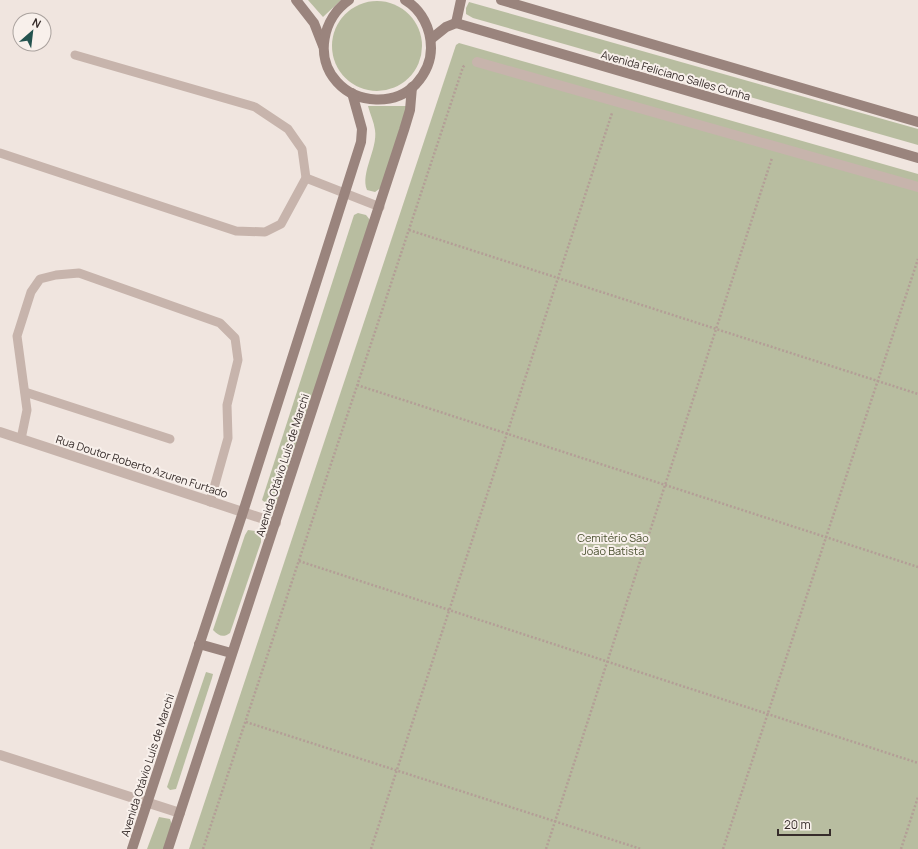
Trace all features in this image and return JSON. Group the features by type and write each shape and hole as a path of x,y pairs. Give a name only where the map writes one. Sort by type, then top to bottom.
{"main road":[{"path":"296,0 314,23 323,47 327,65 337,82 352,93 370,99 389,99 402,94 421,78 427,66 431,53 431,39 428,28 416,8 405,0"},
{"path":"323,47 326,29 334,13 349,0"},
{"path":"431,39 446,26 456,23 460,0"},
{"name":"Avenida Feliciano Salles Cunha","path":"501,0 918,122"},
{"name":"Avenida Feliciano Salles Cunha","path":"456,23 918,158"},
{"name":"Avenida Otávio Luís de Marchi","path":"168,849 231,653 276,523 380,206 410,110 412,87"},
{"name":"Avenida Otávio Luís de Marchi","path":"132,849 243,512 361,142 362,129 352,93"},
{"path":"199,644 231,653"}],"street":[{"path":"477,62 918,187"},
{"name":"Rua Doutor Roberto Azuren Furtado","path":"0,432 276,523"},
{"path":"0,755 180,813"}],"lane":[{"path":"0,153 236,231 265,232 282,224 306,178 302,149 288,129 255,107 75,55"},
{"path":"306,178 380,206"},
{"path":"21,439 27,410 17,336 31,292 40,279 56,275 79,273 220,323 235,338 238,360 227,406 226,424 228,438 210,502"},
{"path":"25,392 170,439"}],"path":[{"path":"203,849 463,67 469,63 477,62"},
{"path":"371,849 616,102"},
{"path":"546,849 776,147"},
{"path":"409,230 918,394"},
{"path":"723,849 918,259"},
{"path":"357,385 918,567"},
{"path":"299,561 918,763"},
{"path":"246,722 641,849"},
{"path":"901,849 918,797"}],"green space":[{"path":"308,0 341,0 323,17"},
{"path":"368,1 386,1 402,8 415,21 422,37 422,55 415,71 402,84 386,91 368,91 352,84 339,71 332,55 332,37 339,21 352,8"},
{"path":"469,2 918,129 918,145 473,18 466,14 466,8"},
{"name":"Cemitério São João Batista","path":"459,43 918,174 918,849 189,849 456,45"},
{"path":"368,106 407,106 382,187 375,192 367,190 365,183 375,137 374,127"},
{"path":"358,213 366,215 370,220 279,500 275,506 267,504 262,500 354,215"},
{"path":"248,530 255,531 261,535 261,542 230,633 221,636 213,630"},
{"path":"206,672 213,674 212,678 176,789 170,790 167,787"},
{"path":"159,817 170,819 172,825 166,849 147,849"}]}
